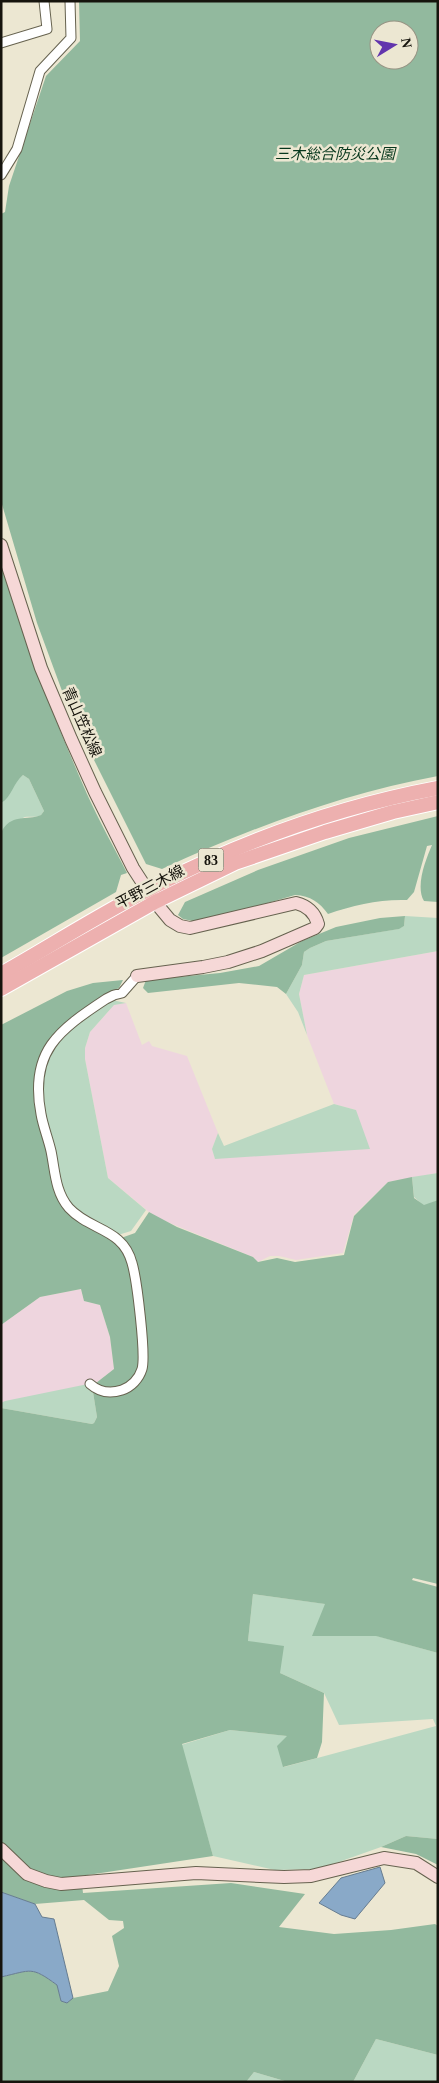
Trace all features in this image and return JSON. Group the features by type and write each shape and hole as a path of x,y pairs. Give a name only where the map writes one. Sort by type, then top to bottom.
{"main road":[{"name":"平野三木線","path":"1,974 265,837 373,804 438,788"},
{"name":"平野三木線","path":"1,988 151,896 235,863 353,824 438,802"}],"street":[{"path":"1,43 47,29 44,1"},
{"path":"1,175 17,149 40,70 71,38 70,1"},
{"name":"青山笠松線","path":"1,546 28,633 55,702 133,868 151,896 170,920 186,928 202,926 296,903 313,912 318,924 311,930 237,959 203,967 136,976"},
{"path":"90,1384 101,1391 118,1392 131,1385 141,1372 143,1365 142,1340 134,1272 124,1245 111,1234 79,1217 63,1199 57,1184 41,1115 39,1081 44,1055 56,1036 97,1005 114,995 122,993 136,976"},
{"path":"1,1849 27,1874 61,1884 108,1882 196,1873 284,1877 311,1876 384,1858 416,1863 438,1877"}],"shaded area":[{"path":"438,951 438,1173 388,1182 354,1215 343,1253 296,1260 270,1256 258,1262 253,1257 160,1219 108,1178 85,1059 85,1048 90,1032 114,1005 126,1003 142,1045 149,1041 152,1046 187,1056 218,1133 212,1149 215,1159 356,1110 334,1104 307,1035 299,994 304,975"},
{"path":"81,1289 84,1301 100,1305 110,1337 114,1369 96,1383 1,1403 1,1325 40,1297"}],"green space":[{"name":"三木総合防災公園","path":"79,1 438,1 438,776 367,792 297,814 263,826 162,869 146,864 65,699 37,623 1,501 1,214 5,212 9,186 46,76 80,41"},
{"path":"1,564 30,652 63,738 92,804 127,873 121,875 116,892 1,958 1,833 14,820 36,817 44,811 29,779 23,775 8,797 1,803"},
{"path":"23,775 29,779 44,811 39,816 25,817 15,822 1,833 1,803"},
{"path":"438,816 438,902 424,901 421,888 422,873 432,845 427,846 414,892 407,900 367,903 328,914 314,900 295,895 234,913 193,921 183,919 178,915 185,902 258,870 349,838"},
{"path":"405,916 438,918 438,951 304,975 299,994 307,1035 298,1012 286,994 302,965 304,952 326,941 398,929 404,926"},
{"path":"405,916 404,926 399,929 326,941 310,948 304,952 302,965 286,994 277,987 239,983 148,993 143,988 146,980 220,973 259,966 302,941 336,927 380,918"},
{"path":"123,980 119,988 84,1009 61,1027 44,1048 39,1060 48,1155 57,1195 117,1243 129,1261 138,1326 140,1366 132,1381 119,1388 105,1388 96,1383 114,1369 110,1337 100,1305 84,1301 81,1289 40,1297 1,1325 1,1025 67,991 93,983"},
{"path":"112,1000 126,1003 114,1005 90,1032 85,1048 85,1059 108,1178 146,1210 131,1231 118,1235 81,1213 64,1194 50,1143 43,1104 42,1085 43,1068 48,1054 60,1037 77,1023"},
{"path":"334,1104 356,1110 370,1149 215,1159 212,1149 218,1133 224,1146"},
{"path":"438,1173 438,1200 424,1206 414,1197 412,1177"},
{"path":"412,1177 414,1198 424,1205 438,1200 438,1584 413,1578 412,1580 438,1587 438,1653 376,1636 312,1636 325,1604 253,1594 248,1641 284,1646 280,1673 324,1693 322,1742 317,1758 283,1767 277,1746 287,1736 230,1730 182,1744 213,1856 81,1876 83,1893 231,1883 305,1894 279,1927 334,1934 391,1930 435,1924 438,1926 438,2055 376,2039 353,2082 288,2082 254,2072 246,2082 1,2082 1,1977 25,1971 36,1972 57,1985 61,2001 67,2003 73,1998 108,1991 119,1966 112,1936 124,1928 123,1921 109,1920 84,1900 35,1904 1,1892 1,1408 92,1424 97,1417 93,1392 111,1395 140,1380 140,1284 121,1238 135,1233 149,1212 177,1227 253,1257 258,1262 277,1258 295,1262 344,1255 354,1216 388,1182"},
{"path":"88,1384 93,1392 97,1417 92,1424 1,1408 1,1403 5,1401"},
{"path":"253,1594 326,1604 313,1636 377,1636 438,1653 438,1839 406,1836 319,1869 275,1870 213,1856 181,1745 230,1730 288,1736 284,1767 436,1726 433,1719 339,1725 324,1693 280,1673 248,1641"},
{"path":"406,1836 438,1839 438,1865 416,1854 381,1847"},
{"path":"376,2039 438,2055 438,2082 353,2082"},
{"path":"254,2072 288,2082 246,2082"}],"water":[{"path":"380,1867 385,1883 355,1919 341,1915 319,1903 341,1878"},
{"path":"1,1892 35,1904 42,1917 54,1919 73,1998 67,2003 61,2001 57,1985 36,1972 25,1971 1,1977"}]}
